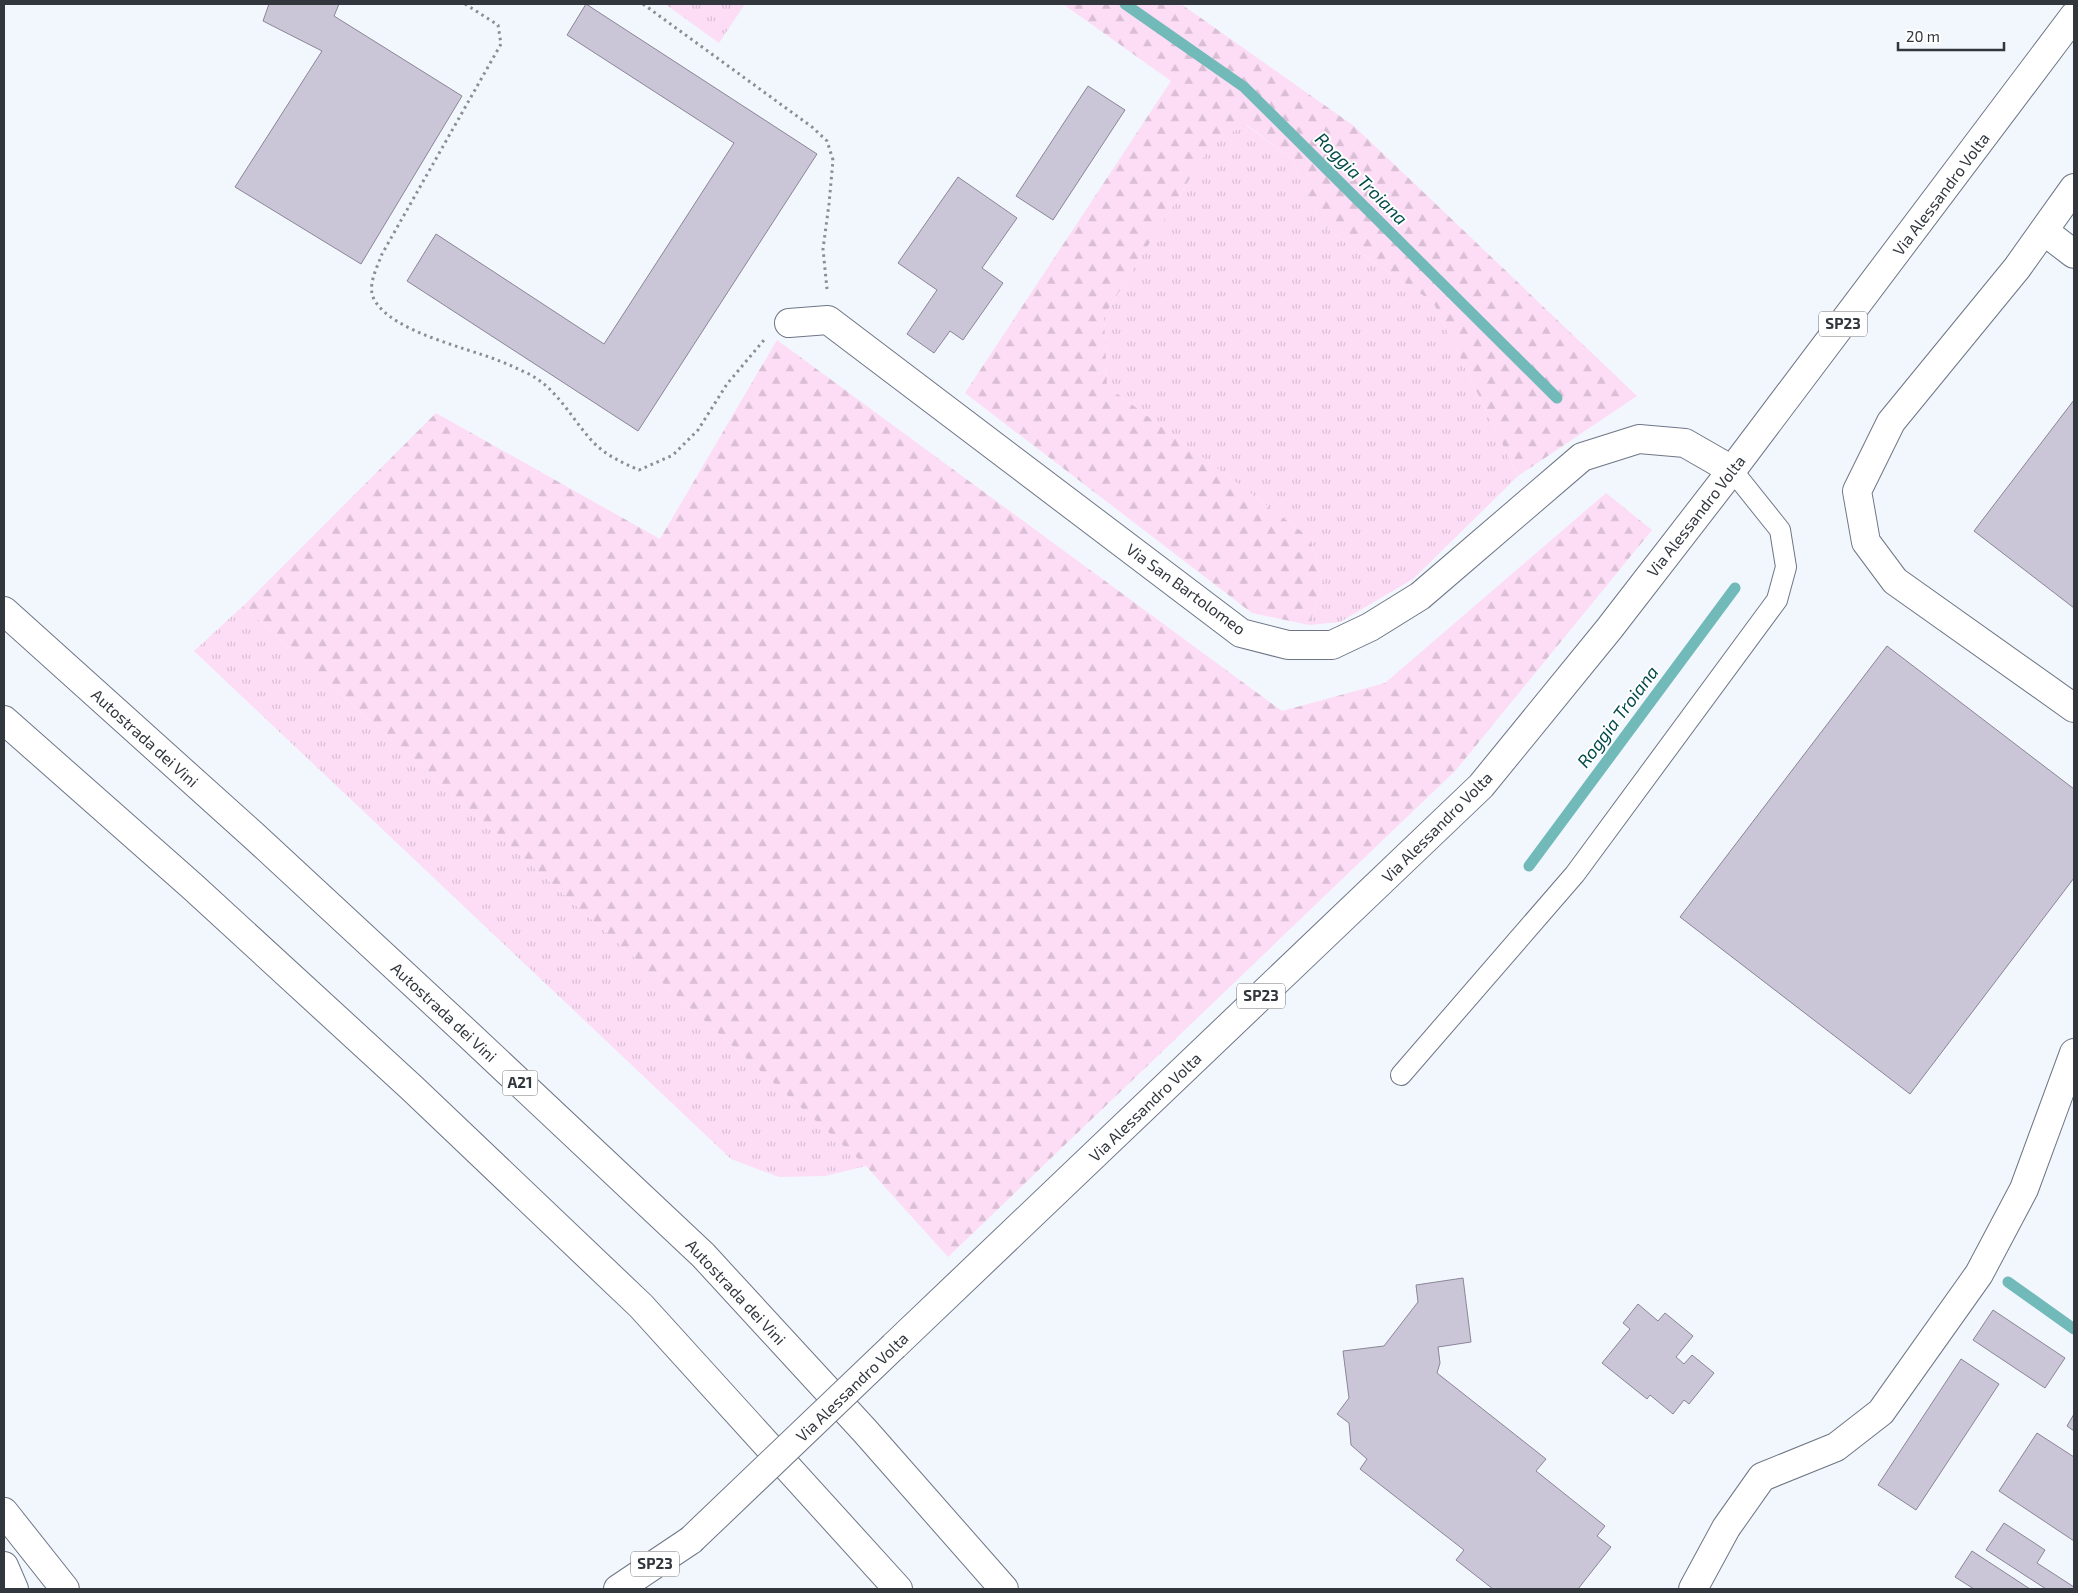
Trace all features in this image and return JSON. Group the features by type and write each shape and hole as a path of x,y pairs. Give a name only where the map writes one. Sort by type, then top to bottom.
{"main road":[{"name":"Via Alessandro Volta","path":"646,1589 691,1540 1481,786 1609,629 1732,470 2074,16"},
{"path":"2074,188 2017,268 1891,422 1857,491 1866,542 1895,581 2074,708"},
{"path":"2044,231 2074,254"},
{"path":"789,323 828,320"},
{"name":"Via San Bartolomeo","path":"828,320 1241,633 1288,645 1332,645 1370,627 1420,596 1582,457 1639,439 1685,443 1732,470"},
{"name":"Autostrada dei Vini","path":"4,611 275,855 703,1255 865,1431 1004,1589"},
{"path":"4,720 192,886 398,1074 641,1306 898,1589"},
{"path":"1694,1589 1726,1528 1762,1476 1836,1447 1881,1412 1968,1291 2024,1189 2074,1052"},
{"path":"4,1512 65,1589"},
{"name":"Via Alessandro Volta","path":"618,1589 691,1540"},
{"path":"4,1566 14,1589"}],"lane":[{"path":"1401,1075 1575,874 1777,600 1786,567 1780,530 1732,470"}],"path":[{"path":"465,4 498,25 501,44 382,254 370,287 374,300 388,315 424,334 498,360 531,375 551,390 594,443 617,461 639,470 673,455 698,430 727,384 766,337 789,323"},
{"path":"643,4 812,127 827,141 832,160 830,204 823,249 828,320"}],"green space":[{"path":"665,4 745,4 719,43"},
{"path":"1063,4 1181,4 1354,126 1637,396 1518,476 1433,302 1360,253 1320,223 1293,160 1247,125 1214,140 1104,316 1107,386 1310,538 1323,584 1309,625 1252,613 965,393 1171,81"},
{"path":"1246,125 1293,160 1320,223 1360,253 1433,302 1518,476 1413,579 1340,622 1309,625 1323,584 1310,538 1107,386 1104,316 1214,140"},
{"path":"777,340 1282,711 1385,683 1606,493 1652,530 1456,770 948,1257 866,1166 243,606 436,413 660,539"},
{"path":"243,606 866,1166 825,1176 779,1177 731,1159 194,651"}],"building":[{"path":"269,4 339,4 334,16 462,96 361,264 235,187 322,51 263,21"},
{"path":"586,4 817,154 638,431 407,281 436,234 604,344 734,143 567,35"},
{"path":"1088,86 1125,110 1053,220 1016,196"},
{"path":"958,177 1017,218 982,268 1003,283 963,340 950,331 934,353 907,334 937,290 898,263"},
{"path":"2074,400 2074,608 1974,531"},
{"path":"1887,646 2074,789 2074,878 1910,1094 1680,917"},
{"path":"1463,1278 1471,1342 1438,1347 1440,1363 1437,1373 1546,1459 1536,1471 1605,1526 1597,1536 1611,1547 1578,1589 1493,1589 1456,1560 1464,1550 1360,1469 1367,1459 1351,1445 1349,1423 1337,1414 1349,1398 1343,1351 1384,1346 1418,1302 1416,1285"},
{"path":"1638,1304 1658,1321 1665,1313 1693,1336 1676,1357 1684,1364 1692,1355 1714,1373 1689,1404 1684,1400 1673,1414 1650,1395 1647,1399 1602,1363 1630,1329 1623,1323"},
{"path":"1993,1310 2065,1358 2045,1388 1973,1340"},
{"path":"1961,1359 1999,1384 1916,1510 1878,1485"},
{"path":"2074,1414 2074,1431 2067,1426"},
{"path":"2037,1433 2074,1457 2074,1541 1999,1491"},
{"path":"2004,1523 2045,1550 2037,1563 2074,1587 2074,1589 2046,1589 1986,1550"},
{"path":"1972,1551 2030,1589 1974,1589 1955,1577"}],"waterway":[{"name":"Roggia Troiana","path":"1125,4 1244,87 1557,398"},
{"name":"Roggia Troiana","path":"1529,866 1735,588"},
{"name":"Roggia Troiana","path":"2008,1282 2074,1329"}]}
